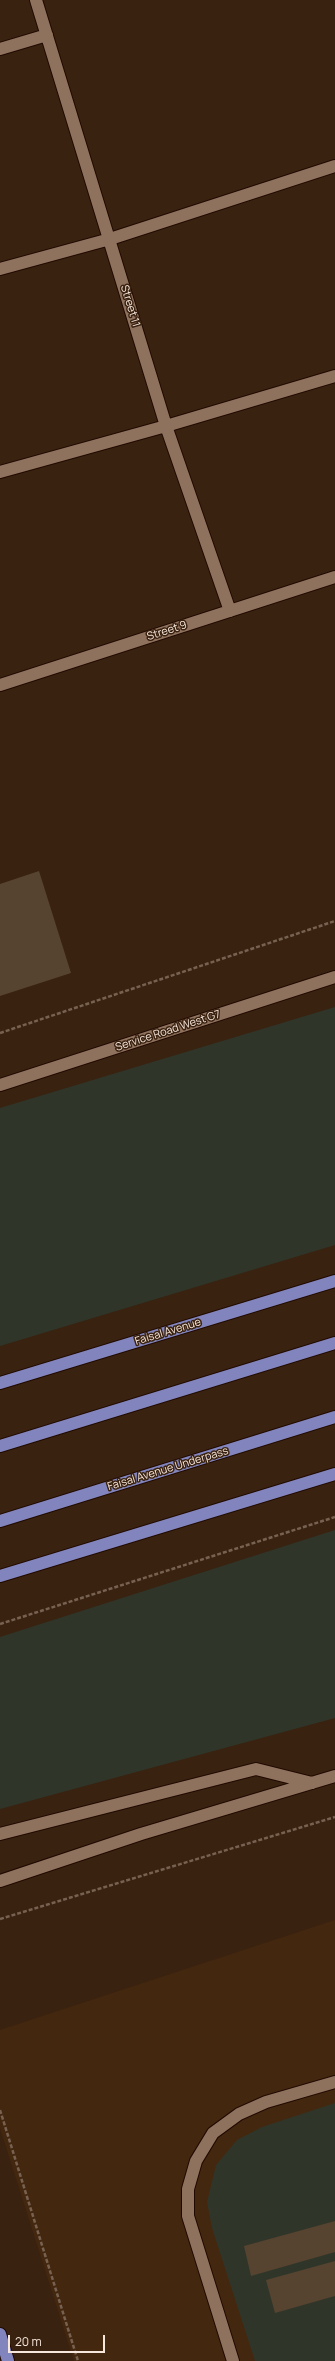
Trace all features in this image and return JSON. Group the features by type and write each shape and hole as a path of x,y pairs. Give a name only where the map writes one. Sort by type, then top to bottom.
{"main road":[{"name":"Faisal Avenue","path":"0,1383 335,1281"},
{"path":"0,1446 335,1343"},
{"name":"Faisal Avenue Underpass","path":"0,1521 335,1418"},
{"path":"0,1576 335,1474"},
{"path":"0,2334 8,2361"}],"street":[{"name":"Street 11","path":"36,0 166,426 230,610"},
{"path":"0,49 47,35"},
{"path":"0,269 110,239 335,166"},
{"path":"0,472 166,426 335,376"},
{"name":"Street 9","path":"0,685 335,577"},
{"name":"Service Road West G7","path":"0,1085 335,977"},
{"path":"0,1834 256,1769 313,1783"},
{"path":"0,1881 141,1834 335,1776"},
{"path":"233,2361 188,2216 188,2189 196,2161 213,2133 239,2114 266,2102 335,2082"}],"path":[{"path":"0,1033 335,921"},
{"path":"0,1624 335,1517"},
{"path":"0,1919 335,1817"},
{"path":"0,2110 78,2361"}],"shaded area":[{"path":"335,1920 335,2361 74,2361 0,2128 0,2030"}],"green space":[{"path":"335,1007 335,1245 0,1346 0,1108"},
{"path":"335,1530 335,1718 0,1809 0,1637"},
{"path":"335,2103 335,2361 255,2361 212,2228 207,2202 216,2165 237,2140 262,2127"}],"building":[{"path":"39,871 71,973 0,996 0,884"},
{"path":"335,2221 335,2252 251,2276 244,2246"},
{"path":"335,2261 335,2296 275,2313 266,2280"}]}
